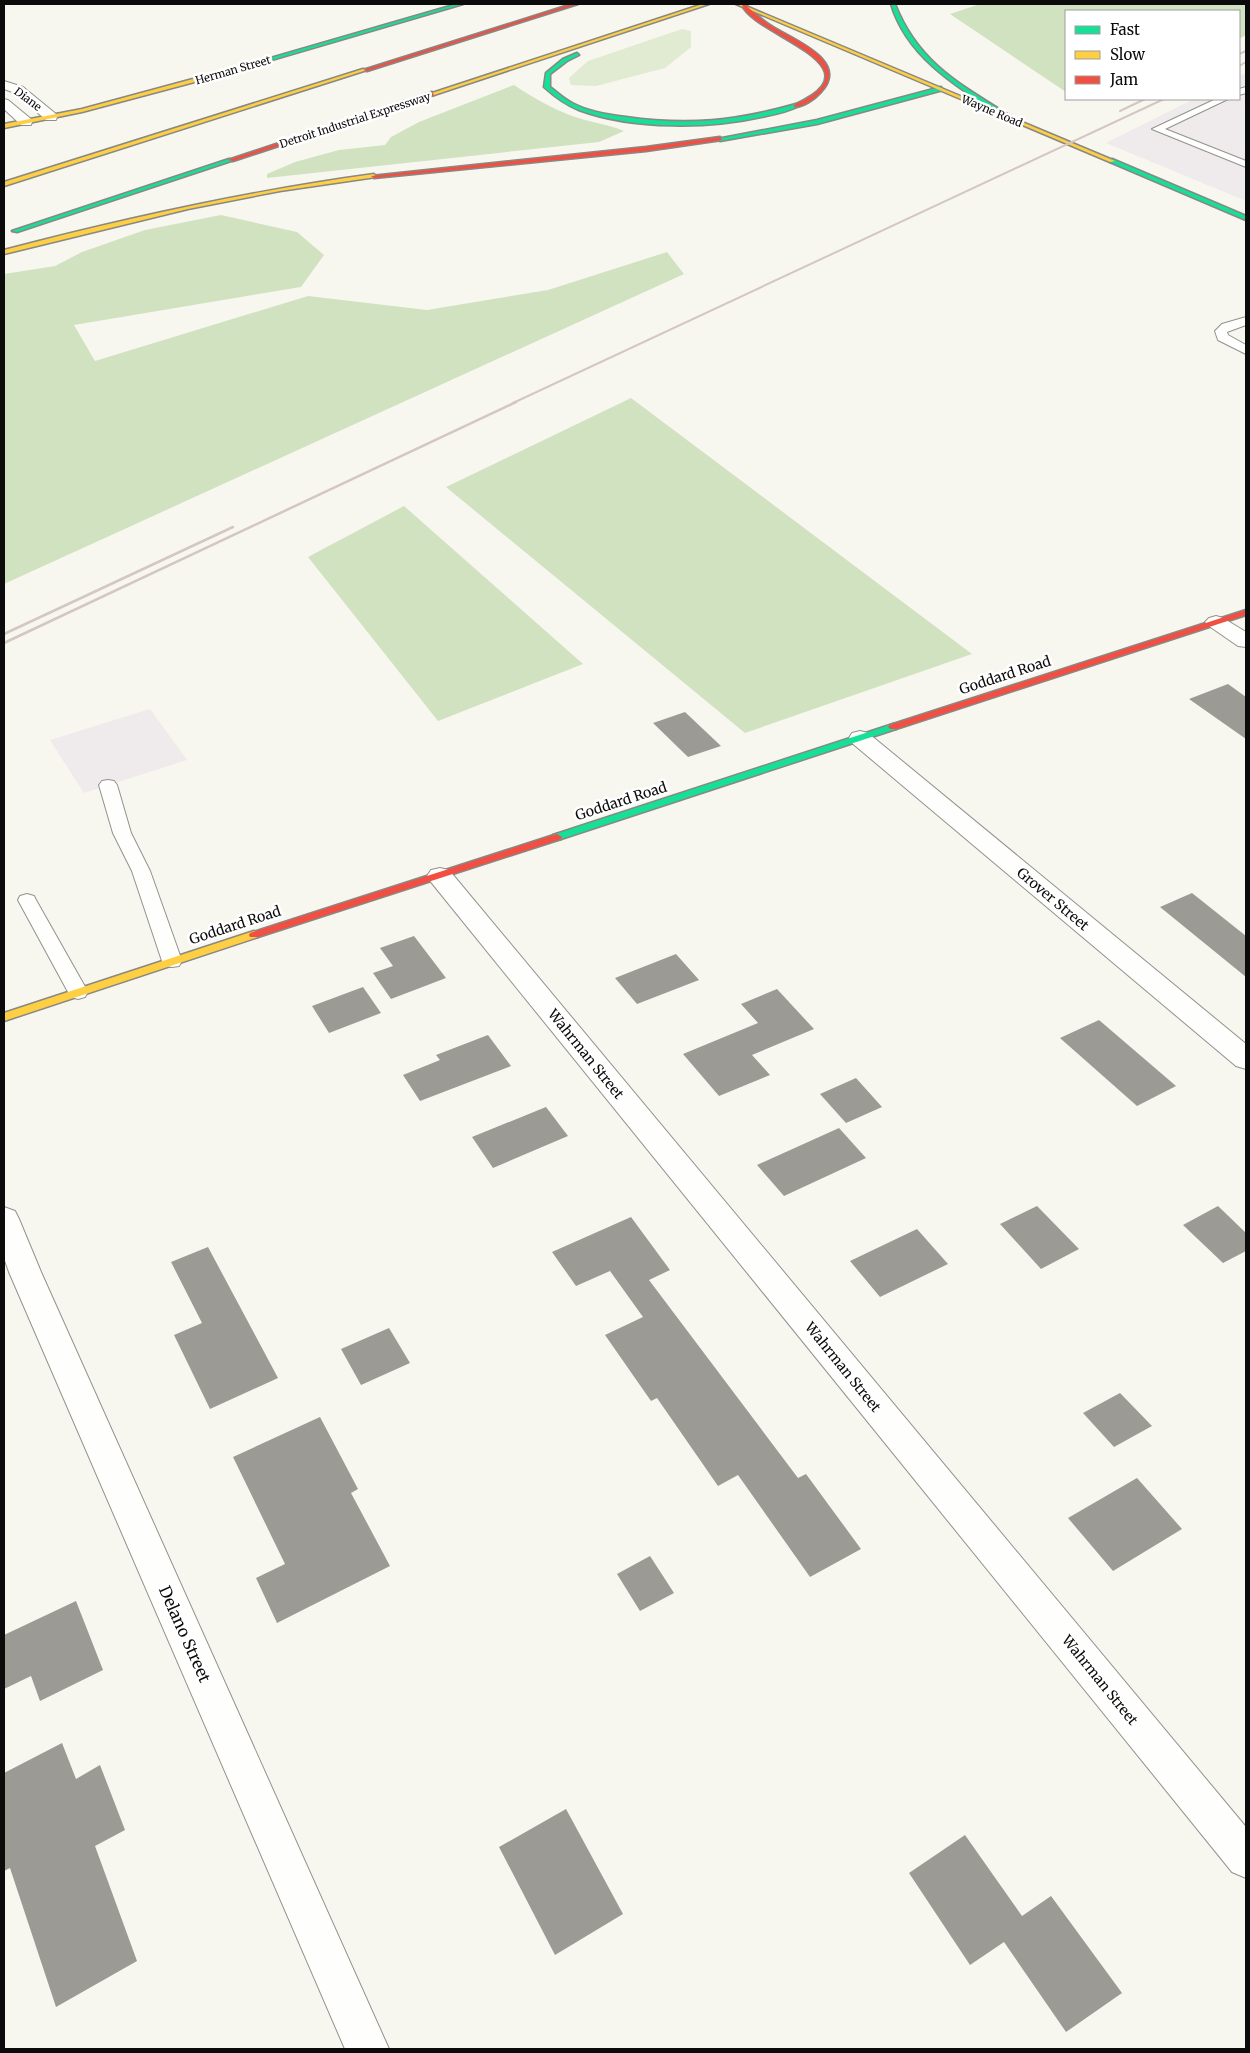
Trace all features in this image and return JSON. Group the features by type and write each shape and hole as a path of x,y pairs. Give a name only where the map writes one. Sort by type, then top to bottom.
{"main road":[{"name":"Herman Street","path":"4,126 51,117 163,90 460,4"},
{"path":"4,184 576,4"},
{"name":"Detroit Industrial Expressway","path":"4,235 707,4"},
{"path":"892,4 896,22 922,55 1010,118"},
{"path":"588,43 581,53 554,67 548,74 547,88 552,96 577,109 610,118 658,124 707,124 733,121 790,109 804,103 820,92 828,80 829,73 825,65 816,57 766,26 741,5"},
{"name":"Wayne Road","path":"741,5 1246,218"},
{"path":"119,148 200,115 338,71 477,23"},
{"path":"4,252 154,215 297,187 401,173 743,136 828,119 941,89"},
{"name":"Goddard Road","path":"4,1017 1246,612"}],"street":[{"name":"Diane","path":"4,85 19,90 51,117"},
{"name":"Diane","path":"4,102 26,122"},
{"path":"1216,622 1246,641"},
{"name":"Grover Street","path":"860,738 1246,1059"},
{"name":"Wahrman Street","path":"440,876 1246,1858"},
{"name":"Delano Street","path":"4,1219 25,1272 367,2049"}],"lane":[{"path":"1220,100 1158,129 1246,164"},
{"path":"1246,321 1226,327 1221,331 1222,337 1246,350"},
{"path":"108,785 122,833 141,871 172,961"},
{"path":"27,900 78,992"}],"shaded area":[{"path":"1246,73 1246,201 1106,143 1192,100 1240,100 1240,76"},
{"path":"150,709 187,760 84,793 50,740"}],"green space":[{"path":"980,4 1246,4 1246,35 1240,38 1240,10 1065,10 1065,91 950,14"},
{"path":"682,29 691,31 691,47 665,68 596,86 571,85 569,78 588,61"},
{"path":"514,85 564,113 624,131 599,142 267,178 267,174 295,162 339,150 385,145 391,137 419,122"},
{"path":"221,215 297,232 324,255 301,287 74,325 95,361 308,296 427,310 548,290 667,252 684,274 4,584 4,274 55,266 82,252 145,230"},
{"path":"631,398 972,654 745,733 446,487"},
{"path":"404,506 583,664 438,721 308,557"}],"building":[{"path":"1228,684 1246,697 1246,739 1189,699"},
{"path":"685,712 721,746 688,757 653,723"},
{"path":"1192,893 1246,936 1246,977 1160,907"},
{"path":"414,936 446,978 391,999 373,973 393,966 380,948"},
{"path":"676,954 699,980 637,1004 615,978"},
{"path":"363,987 381,1013 329,1033 312,1006"},
{"path":"777,989 814,1029 752,1055 770,1075 719,1096 683,1054 758,1023 741,1004"},
{"path":"1099,1020 1176,1086 1137,1106 1060,1038"},
{"path":"488,1035 511,1066 420,1101 403,1075 440,1060 436,1055"},
{"path":"856,1078 882,1107 846,1123 820,1094"},
{"path":"546,1107 568,1136 493,1168 472,1137"},
{"path":"839,1128 866,1158 784,1196 757,1165"},
{"path":"1037,1206 1079,1249 1041,1269 1000,1224"},
{"path":"1218,1206 1246,1233 1246,1251 1223,1263 1183,1225"},
{"path":"631,1217 670,1270 649,1280 798,1478 806,1474 861,1549 810,1577 738,1475 718,1486 657,1398 651,1401 605,1335 643,1317 610,1271 576,1286 552,1252"},
{"path":"917,1229 948,1264 880,1297 850,1261"},
{"path":"208,1247 278,1378 210,1409 174,1335 202,1323 171,1262"},
{"path":"389,1328 410,1363 361,1385 341,1349"},
{"path":"1120,1393 1152,1426 1114,1447 1083,1413"},
{"path":"320,1417 358,1489 351,1493 390,1566 277,1623 256,1578 285,1564 233,1457"},
{"path":"1137,1478 1182,1529 1113,1571 1068,1518"},
{"path":"650,1556 674,1593 640,1611 617,1574"},
{"path":"76,1601 103,1670 40,1701 31,1676 4,1689 4,1635"},
{"path":"62,1743 76,1779 100,1765 125,1830 95,1846 137,1961 56,2007 10,1868 4,1871 4,1773"},
{"path":"566,1809 623,1914 555,1955 499,1847"},
{"path":"965,1835 1022,1916 1051,1896 1122,1993 1066,2032 1004,1942 970,1965 909,1873"}],"railway":[{"path":"1240,54 1246,51"},
{"path":"1240,65 1246,62"},
{"path":"1120,111 1143,100"},
{"path":"513,403 1162,100"},
{"path":"4,643 516,402"},
{"path":"4,634 233,527"}],"traffic: fast":[{"path":"215,75 461,4"},
{"path":"893,4 911,42 925,57 957,84 1010,118"},
{"path":"577,54 565,60 548,74 547,87 568,103 593,113 641,121 686,124 753,118 796,106"},
{"path":"720,139 817,122 941,89"},
{"path":"15,231 231,160"},
{"path":"1112,161 1246,218"},
{"path":"557,837 893,727"}],"traffic: slow":[{"path":"432,94 707,4"},
{"path":"738,4 1112,161"},
{"path":"4,184 365,70"},
{"path":"4,126 82,110 215,75"},
{"path":"4,252 95,228 188,207 327,182 374,176"},
{"path":"4,1017 254,935"}],"traffic: jam":[{"path":"365,70 576,4"},
{"path":"744,6 770,28 816,56 824,65 828,74 826,84 816,94 796,106"},
{"path":"231,160 432,94"},
{"path":"374,176 646,149 720,139"},
{"path":"893,727 1246,612"},
{"path":"254,935 557,837"}]}
